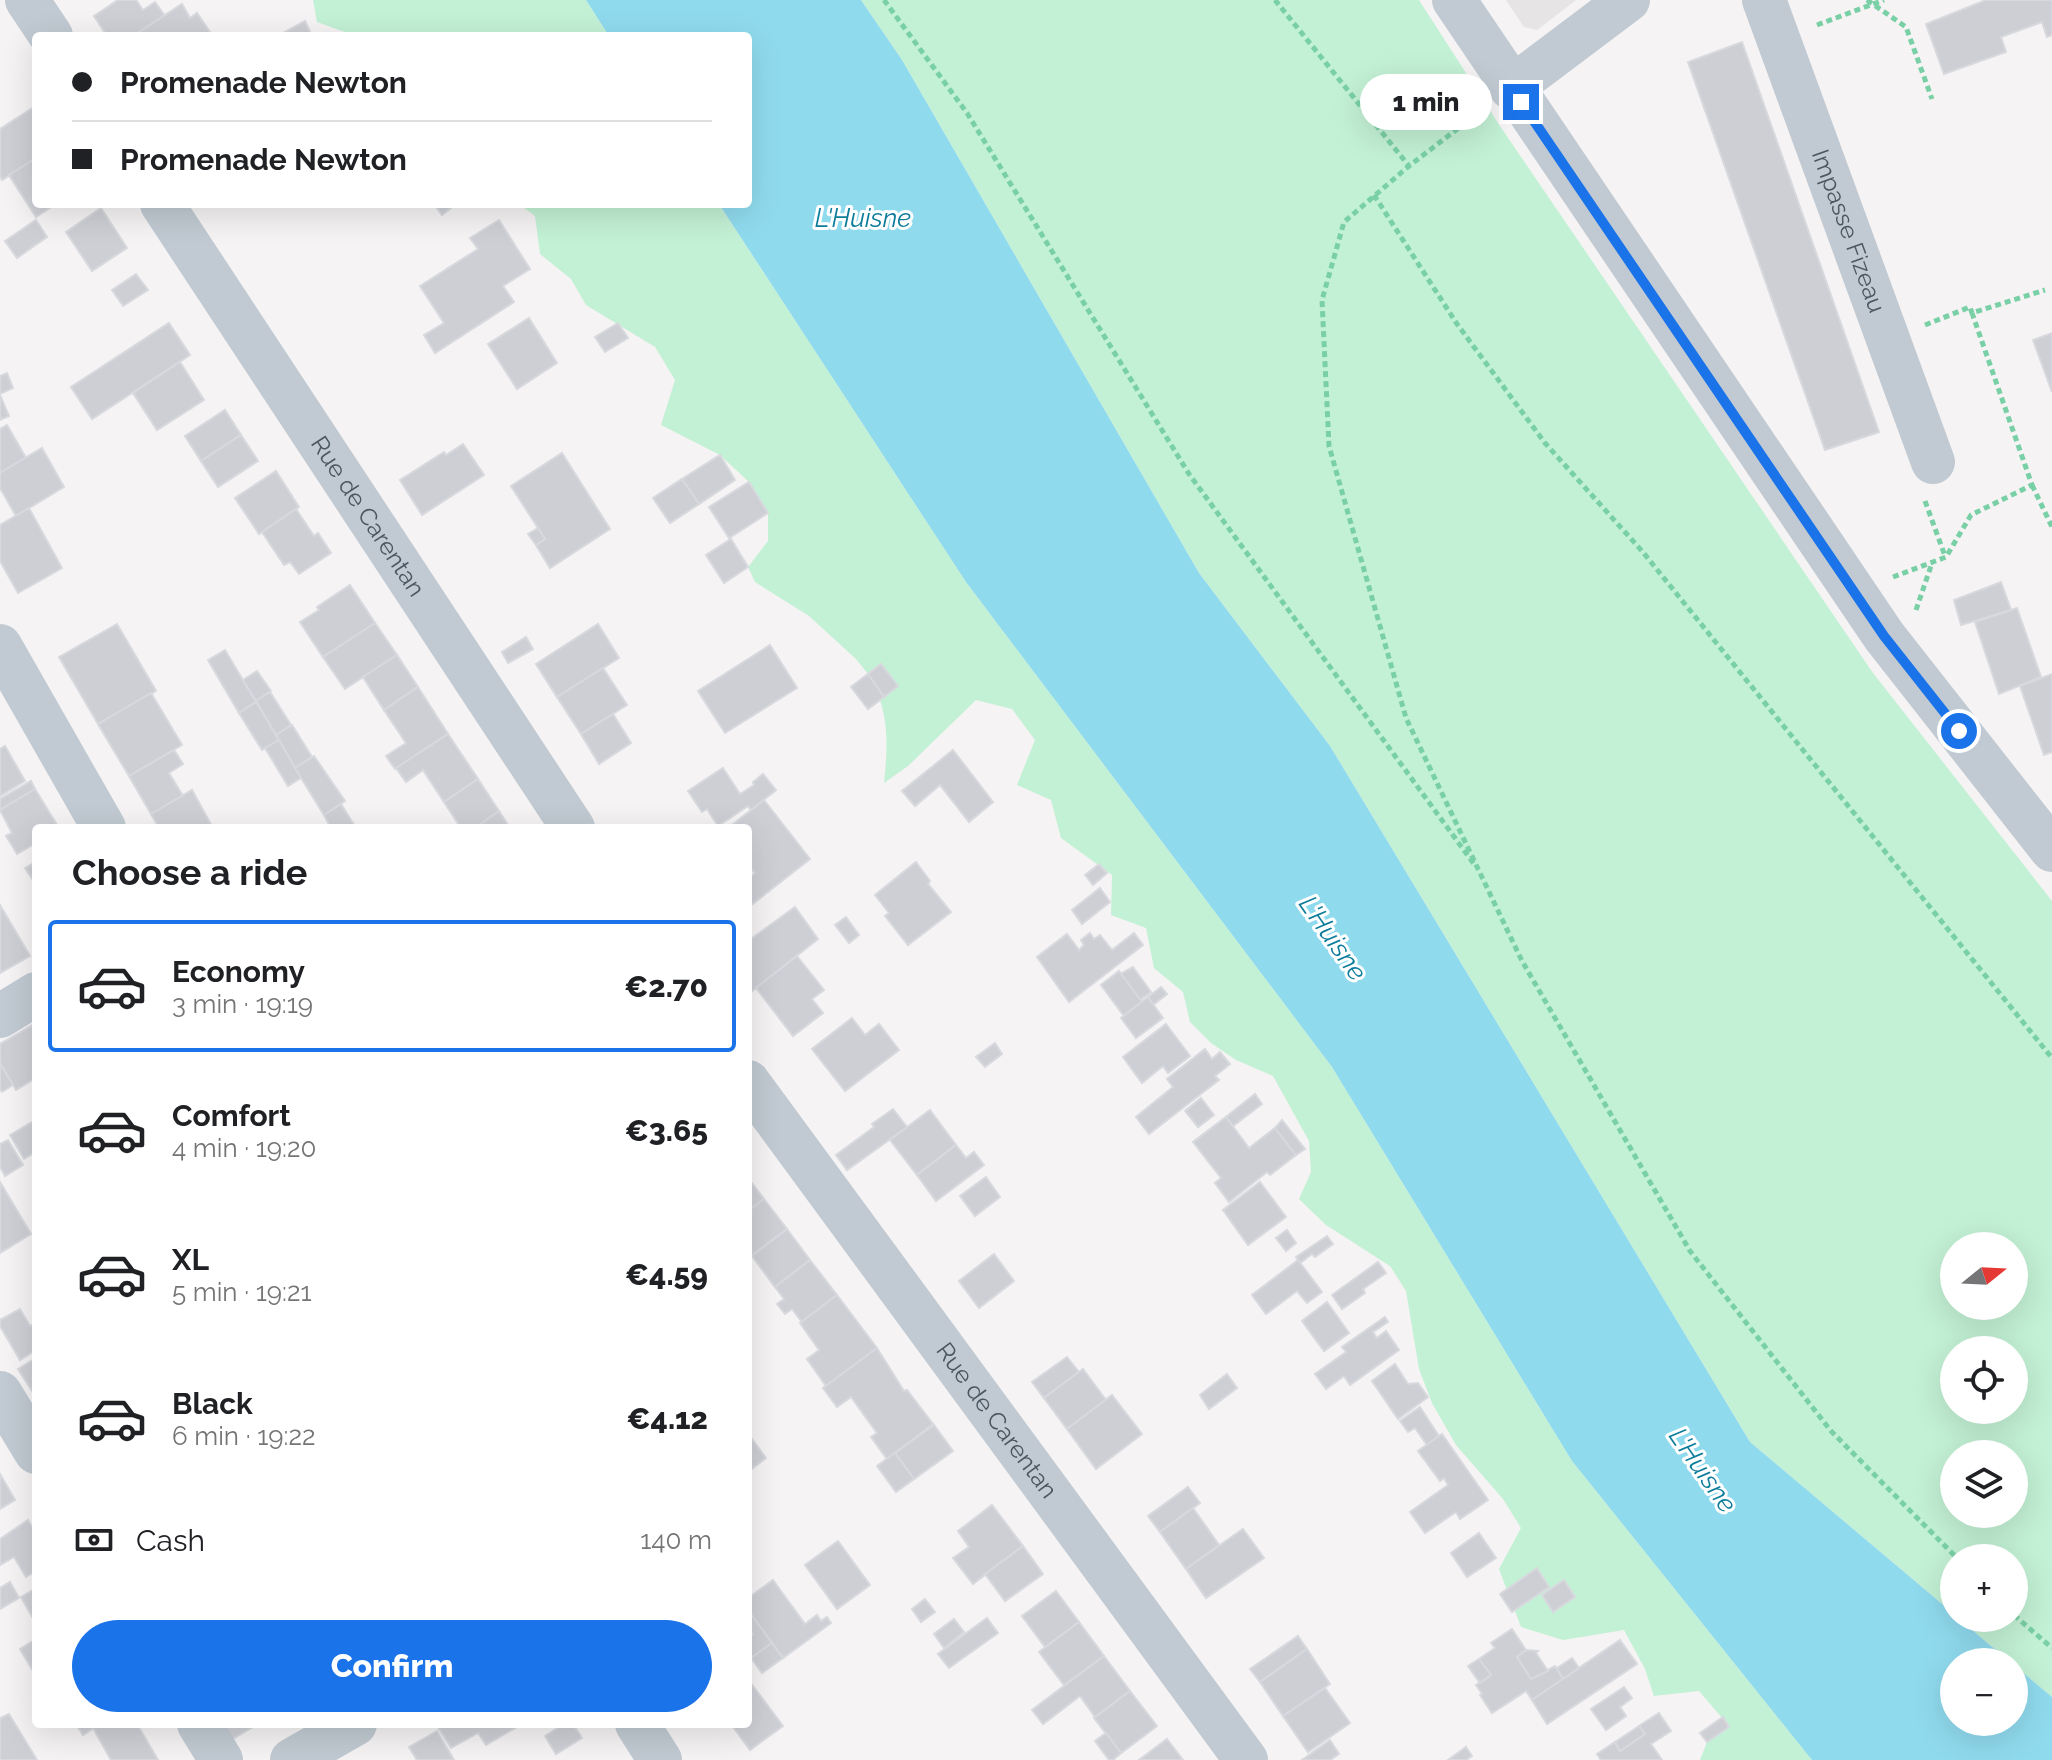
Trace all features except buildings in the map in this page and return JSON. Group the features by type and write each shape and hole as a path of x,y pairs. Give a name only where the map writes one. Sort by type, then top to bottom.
{"street":[{"path":"27,0 48,32"},
{"path":"1454,0 1884,636 2052,850"},
{"path":"1511,88 1628,0"},
{"name":"Impasse Fizeau","path":"1771,20 1933,462"},
{"name":"Rue de Carentan","path":"165,208 570,824"},
{"path":"0,646 102,824"},
{"path":"0,1016 32,996"},
{"name":"Rue de Carentan","path":"752,1087 1246,1760"},
{"path":"0,1393 32,1445"},
{"path":"201,1728 221,1760"},
{"path":"292,1760 348,1728"},
{"path":"640,1728 660,1760"}],"path":[{"path":"884,0 967,113 1189,474 1482,875"},
{"path":"1275,0 1409,166"},
{"path":"1867,0 1906,27 1932,99"},
{"path":"1771,20 1884,0"},
{"path":"1511,88 1409,166 1344,222 1322,300 1329,446 1406,718 1522,961 1690,1251 1831,1431 1943,1544"},
{"path":"1374,195 1457,324 1545,443 1642,551 2052,1058"},
{"path":"1972,313 2045,290"},
{"path":"1888,338 1970,307 2032,485 2052,527"},
{"path":"1933,462 1914,473 1946,557"},
{"path":"1855,592 1946,557 1971,515 2032,485"},
{"path":"2028,1627 2052,1648"}],"shaded area":[{"path":"1506,0 1576,0 1537,30 1524,27"}],"green space":[{"path":"313,0 586,0 606,32 345,32 317,22"},
{"path":"861,0 1419,0 1500,126 1873,673 2052,901 2052,1697 2028,1677 2028,1648 1993,1648 1975,1632 2028,1632 2028,1544 1940,1544 1940,1602 1750,1442 1330,746 1199,573 902,60"},
{"path":"524,208 722,208 966,582 1332,1067 1572,1461 1812,1760 1700,1760 1707,1742 1729,1726 1699,1691 1654,1696 1645,1669 1624,1630 1563,1640 1521,1627 1499,1569 1521,1528 1503,1499 1456,1445 1432,1403 1419,1369 1406,1291 1390,1266 1326,1225 1299,1199 1311,1172 1309,1141 1273,1076 1236,1060 1211,1043 1190,1022 1183,992 1154,968 1146,928 1111,915 1112,875 1061,838 1051,800 1017,785 1035,740 1012,709 976,700 908,766 884,783 886,731 880,700 897,686 868,674 809,616 755,582 748,567 768,541 768,513 749,482 720,455 661,425 675,380 655,347 586,305 571,279 540,254 535,216"}],"water":[{"name":"L'Huisne","path":"586,0 861,0 902,60 1199,573 1330,746 1750,1442 1940,1602 1940,1632 1975,1632 1993,1648 1940,1648 1940,1736 2028,1736 2028,1677 2052,1697 2052,1760 1812,1760 1572,1461 1332,1067 966,582 722,208 752,208 752,32 606,32"}],"route":[{"path":"1521,102 1884,636 1959,731"}]}
